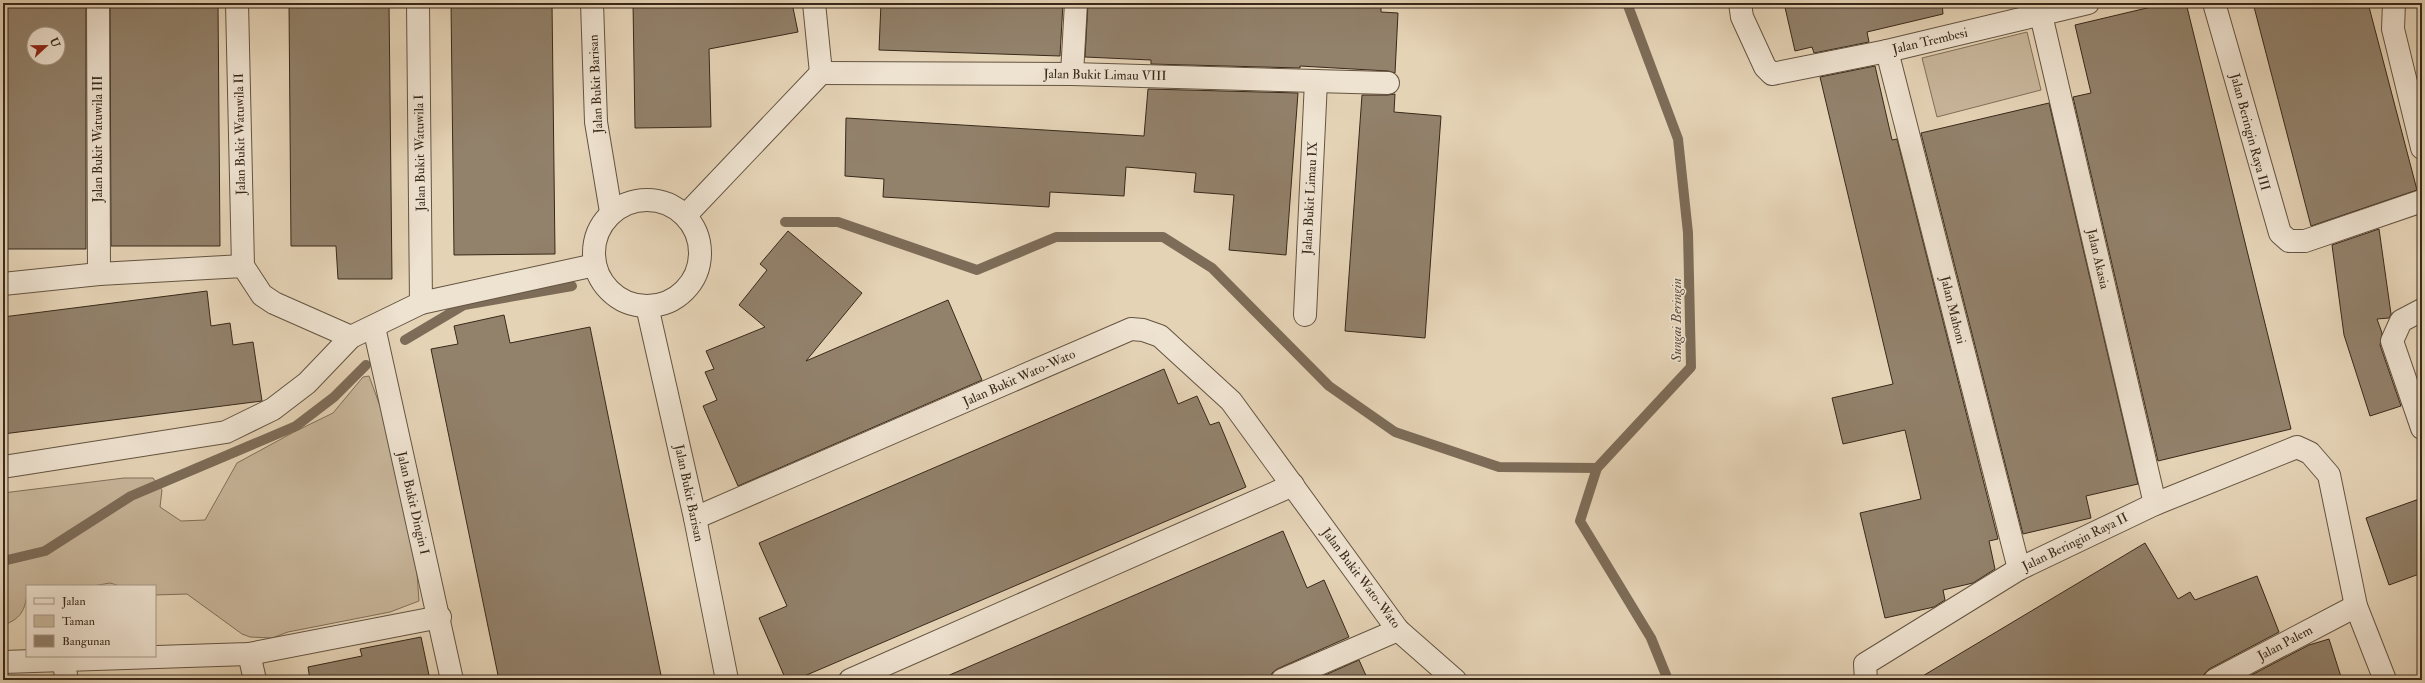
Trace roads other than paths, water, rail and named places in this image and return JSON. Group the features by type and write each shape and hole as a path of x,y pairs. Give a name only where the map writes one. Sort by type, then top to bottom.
{"street":[{"name":"Jalan Bukit Watuwila III","path":"98,3 99,274"},
{"name":"Jalan Bukit Watuwila II","path":"237,3 244,266"},
{"name":"Jalan Bukit Watuwila I","path":"418,3 421,303"},
{"name":"Jalan Bukit Barisan","path":"592,3 596,122 611,212"},
{"path":"686,215 821,73 814,3"},
{"path":"1072,74 1076,3"},
{"name":"Jalan Trembesi","path":"1740,3 1742,17 1766,67 1772,74 1887,51 2088,3"},
{"name":"Jalan Beringin Raya III","path":"2214,3 2274,219 2280,233 2289,241 2305,241 2422,201"},
{"path":"2394,3 2393,29 2422,148"},
{"name":"Jalan Akasia","path":"2041,15 2155,504"},
{"name":"Jalan Mahoni","path":"1887,51 2019,568"},
{"name":"Jalan Bukit Limau VIII","path":"821,73 1072,74 1388,83"},
{"name":"Jalan Bukit Limau IX","path":"1305,315 1316,81"},
{"path":"649,199 668,203 686,215 697,233 701,254 696,274 685,291 667,303 647,306 629,304 613,294 601,281 594,265 594,245 600,227 611,212 629,201 649,199"},
{"path":"3,467 226,432 273,408 307,383 351,337 421,303 594,265"},
{"path":"3,284 99,274 244,266 262,295 274,303 351,337"},
{"name":"Jalan Bukit Barisan","path":"647,306 695,518 728,680"},
{"path":"2422,310 2400,321 2392,341 2422,428"},
{"name":"Jalan Bukit Dingin I","path":"374,327 440,617 452,680"},
{"name":"Jalan Bukit Wato-Wato","path":"695,518 1131,329 1143,330 1160,336 1231,401 1398,630 1455,680"},
{"name":"Jalan Beringin Raya II","path":"1866,672 2019,568 2155,504 2297,447 2310,454 2329,475 2356,606"},
{"path":"850,680 1292,485"},
{"path":"2356,606 2385,680"},
{"name":"Jalan Palem","path":"2214,680 2356,606"},
{"path":"3,662 65,670 249,654 440,617"},
{"path":"1282,680 1398,630"},
{"path":"249,654 254,680"}],"waterway":[{"name":"Sungai Beringin","path":"1627,3 1678,139 1688,233 1691,367 1597,468 1580,521 1651,638 1668,680"},
{"path":"785,222 838,222 977,270 1056,237 1163,237 1212,268 1329,386 1395,432 1499,467 1597,468"},
{"path":"405,340 464,305 572,286"},
{"path":"3,561 45,551 131,496 296,426 334,397 366,365"}]}
